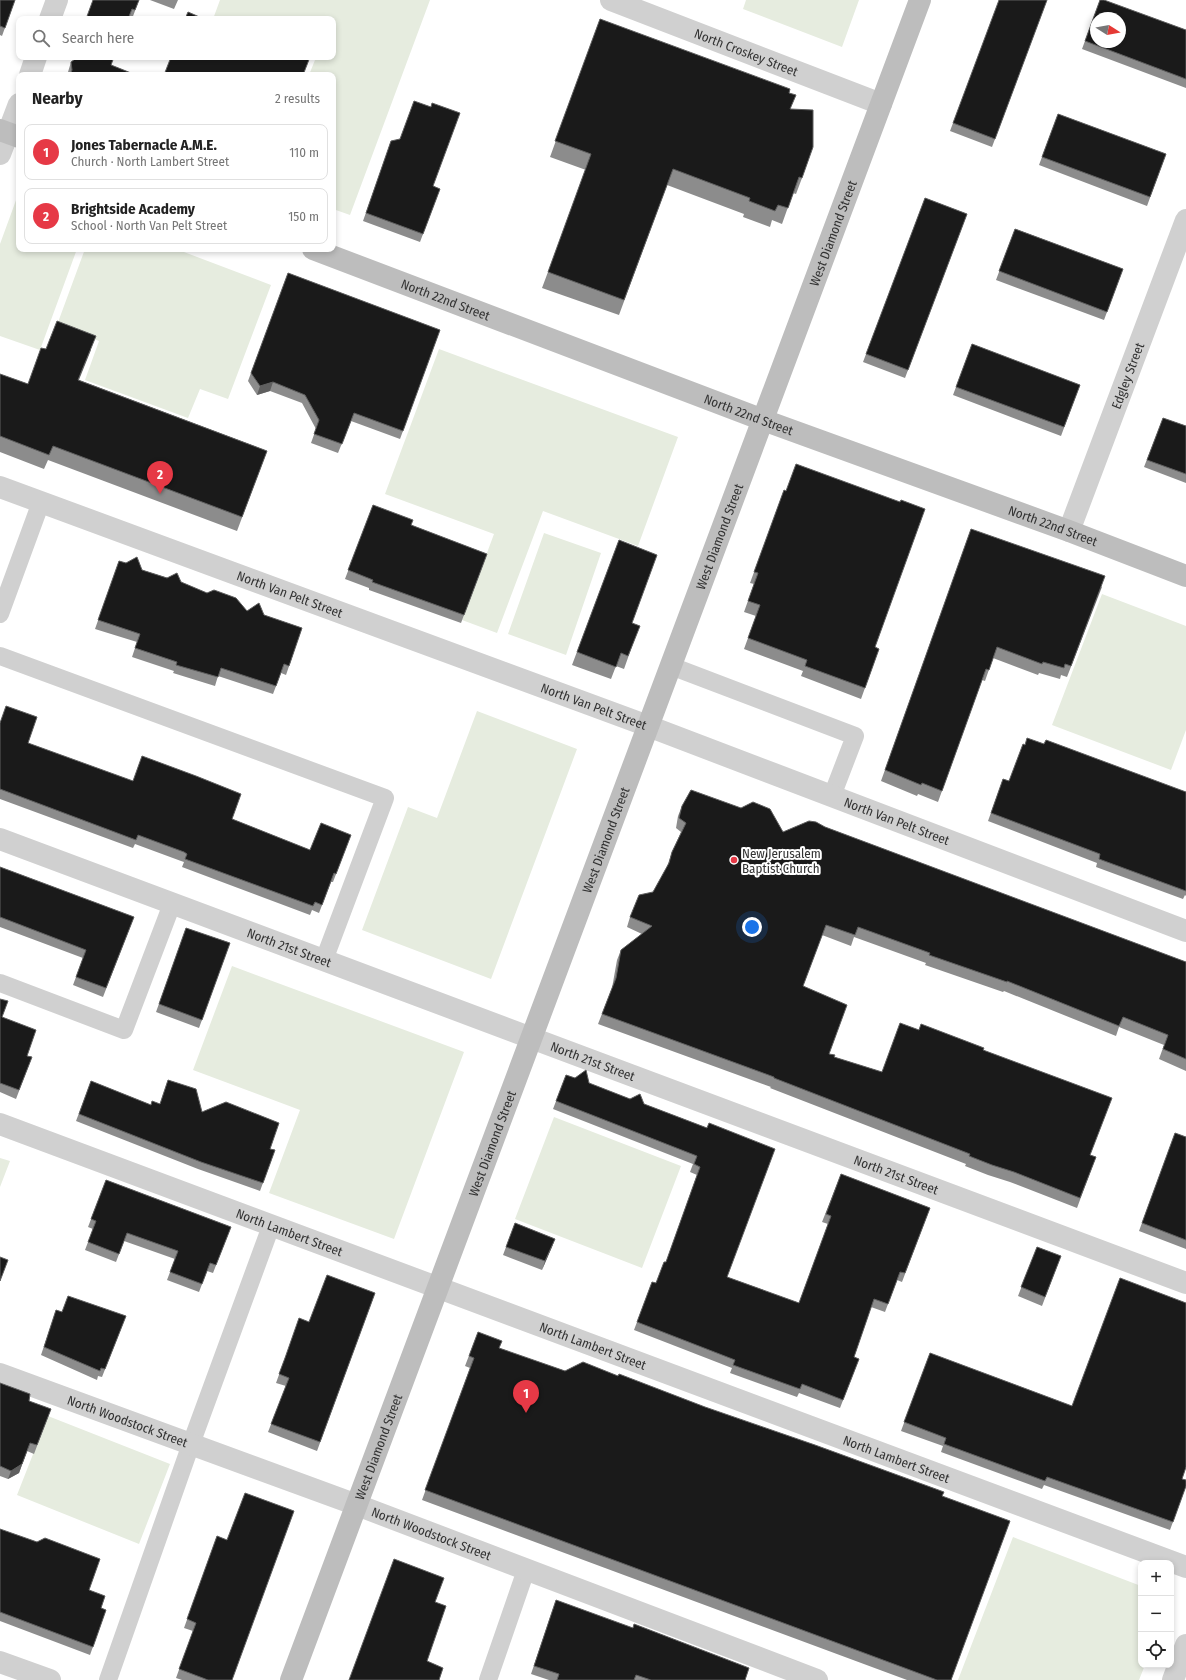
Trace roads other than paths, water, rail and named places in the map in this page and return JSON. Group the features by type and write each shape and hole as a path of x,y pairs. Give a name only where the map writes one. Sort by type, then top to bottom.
{"main road":[{"name":"West Diamond Street","path":"291,1680 920,0"},
{"name":"North 22nd Street","path":"321,252 763,420 1068,531 1186,576"}],"street":[{"path":"51,16 57,0"},
{"name":"North Croskey Street","path":"611,0 882,104"},
{"path":"31,72 35,60"},
{"path":"0,154 16,113"},
{"name":"Edgley Street","path":"1068,531 1186,220"},
{"name":"North Van Pelt Street","path":"0,487 648,726 1186,931"},
{"name":"North 21st Street","path":"0,839 1186,1283"},
{"name":"North Lambert Street","path":"0,1124 1186,1567"},
{"name":"North Woodstock Street","path":"0,1374 357,1505 818,1680"},
{"path":"1174,1680 1186,1645"},
{"path":"0,1662 50,1680"}],"lane":[{"path":"0,614 41,502"},
{"path":"0,656 385,798 324,960"},
{"path":"671,666 855,736 832,796"},
{"path":"0,983 124,1030 172,904"},
{"path":"108,1680 191,1444 271,1226"},
{"path":"488,1680 526,1570"}],"place":[{"name":"Brightside Academy","path":"160,494"},
{"name":"New Jerusalem Baptist Church","path":"734,860"},
{"name":"Jones Tabernacle A.M.E.","path":"526,1413"}]}
